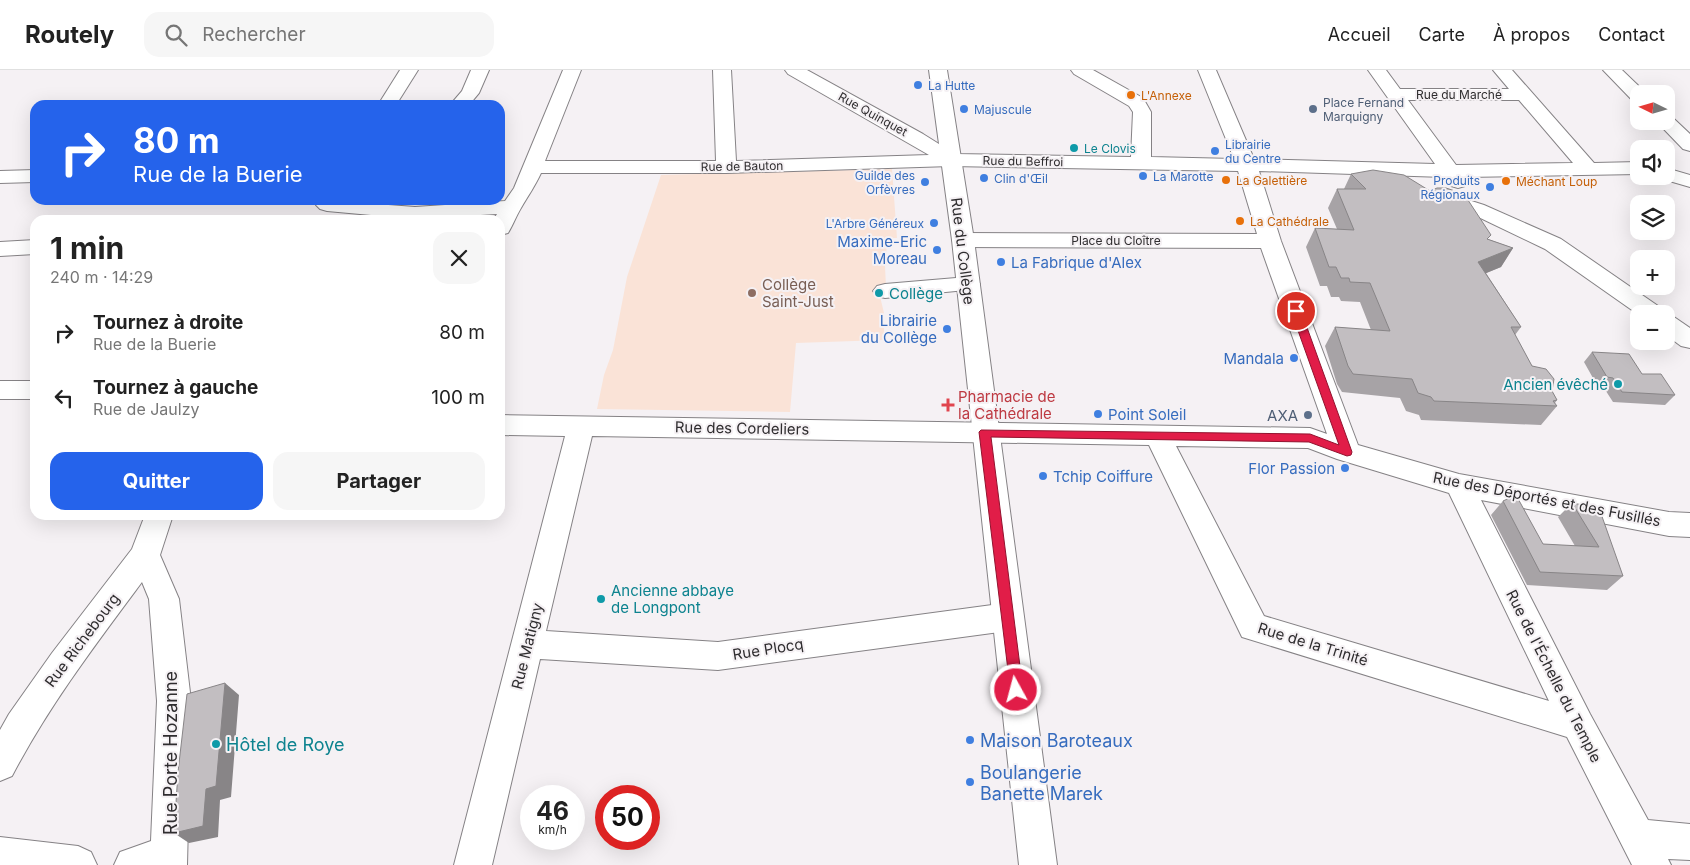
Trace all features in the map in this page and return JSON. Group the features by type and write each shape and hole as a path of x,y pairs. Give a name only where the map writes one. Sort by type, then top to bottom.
{"street":[{"path":"390,100 409,70"},
{"path":"464,100 470,93 480,70"},
{"path":"505,218 524,189 572,70"},
{"path":"722,70 726,167"},
{"name":"Rue Quinquet","path":"794,70 916,138 951,160"},
{"name":"Rue du Collège","path":"938,70 963,240 1038,865"},
{"path":"1080,70 1136,102 1142,112 1140,163"},
{"path":"1207,70 1246,165 1270,241 1347,452"},
{"path":"1377,70 1477,209"},
{"path":"1502,70 1590,169"},
{"path":"1612,70 1630,87"},
{"name":"Rue du Marché","path":"1394,94 1524,95"},
{"path":"1674,130 1690,145"},
{"name":"Rue de Bauton","path":"533,167 726,167 951,160"},
{"name":"Rue du Beffroi","path":"951,160 1246,165 1353,169"},
{"path":"1675,167 1690,166"},
{"path":"1353,169 1450,171 1630,168"},
{"path":"1353,169 1477,209 1553,244 1640,305"},
{"path":"0,177 30,176"},
{"path":"1675,177 1690,181"},
{"path":"324,208 381,205 410,215"},
{"path":"424,215 511,207"},
{"name":"Place du Cloître","path":"963,240 1270,241"},
{"path":"0,249 30,247"},
{"path":"885,292 968,284"},
{"path":"1675,329 1690,340"},
{"path":"0,390 30,390"},
{"name":"Rue des Cordeliers","path":"505,425 1157,435"},
{"name":"Rue Matigny","path":"473,865 581,426"},
{"name":"Rue des Déportés et des Fusillés","path":"1157,435 1310,438 1347,452 1459,485 1669,524 1690,526"},
{"name":"Rue de la Trinité","path":"1157,435 1253,626 1578,725"},
{"name":"Rue de l'Échelle du Temple","path":"1459,485 1578,725 1645,851"},
{"name":"Rue Richebourg","path":"0,764 21,725 63,663 145,555 157,520"},
{"name":"Rue Porte Hozanne","path":"145,555 164,600 174,701 168,860"},
{"name":"Rue Plocq","path":"527,644 718,656 1007,617"},
{"path":"1645,851 1690,842"},
{"path":"0,855 78,865"},
{"path":"133,865 168,860"}],"shaded area":[{"name":"Collège Saint-Just","path":"892,169 897,238 887,238 886,287 878,288 884,313 884,340 796,343 790,412 597,409 604,375 613,350 627,277 661,175"}],"building":[{"path":"1373,170 1404,175 1430,191 1437,188 1446,188 1464,194 1491,235 1487,239 1513,248 1478,262 1521,327 1511,327 1532,366 1546,369 1554,379 1552,391 1557,400 1553,401 1557,406 1434,401 1431,397 1418,393 1412,379 1353,374 1348,366 1335,327 1390,331 1370,283 1350,282 1349,278 1341,278 1336,267 1329,267 1315,228 1354,230 1337,189 1366,189 1351,174"},
{"path":"1592,352 1629,354 1642,374 1661,374 1675,395 1622,392 1613,378 1607,377"},
{"path":"1516,495 1543,544 1599,547 1572,503 1599,508 1623,576 1540,572 1503,501"},
{"path":"225,683 216,786 206,789 203,826 174,833 178,772 187,694"}],"place":[{"name":"La Hutte","path":"918,85"},
{"name":"L'Annexe","path":"1131,95"},
{"name":"Majuscule","path":"964,109"},
{"name":"Place Fernand Marquigny","path":"1313,109"},
{"name":"Le Clovis","path":"1074,148"},
{"name":"Librairie du Centre","path":"1215,151"},
{"name":"La Marotte","path":"1143,176"},
{"name":"Clin d'Œil","path":"984,178"},
{"name":"La Galettière","path":"1226,180"},
{"name":"Méchant Loup","path":"1506,181"},
{"name":"Guilde des Orfèvres","path":"925,182"},
{"name":"Produits Régionaux","path":"1490,187"},
{"name":"La Cathédrale","path":"1240,221"},
{"name":"L'Arbre Généreux","path":"934,223"},
{"name":"Maxime-Eric Moreau","path":"937,250"},
{"name":"La Fabrique d'Alex","path":"1001,262"},
{"name":"Collège Saint-Just","path":"752,293"},
{"name":"Collège","path":"879,293"},
{"name":"Librairie du Collège","path":"947,329"},
{"name":"Mandala","path":"1294,358"},
{"name":"Ancien évêché","path":"1618,384"},
{"name":"Pharmacie de la Cathédrale","path":"948,405"},
{"name":"Point Soleil","path":"1098,414"},
{"name":"AXA","path":"1308,415"},
{"name":"Flor Passion","path":"1345,468"},
{"name":"Tchip Coiffure","path":"1043,476"},
{"name":"Ancienne abbaye de Longpont","path":"601,599"},
{"name":"Maison Baroteaux","path":"970,740"},
{"name":"Hôtel de Roye","path":"216,744"},
{"name":"Boulangerie Banette Marek","path":"970,782"}],"route":[{"path":"1016,690 985,432 1310,438 1347,452 1296,311"}]}
